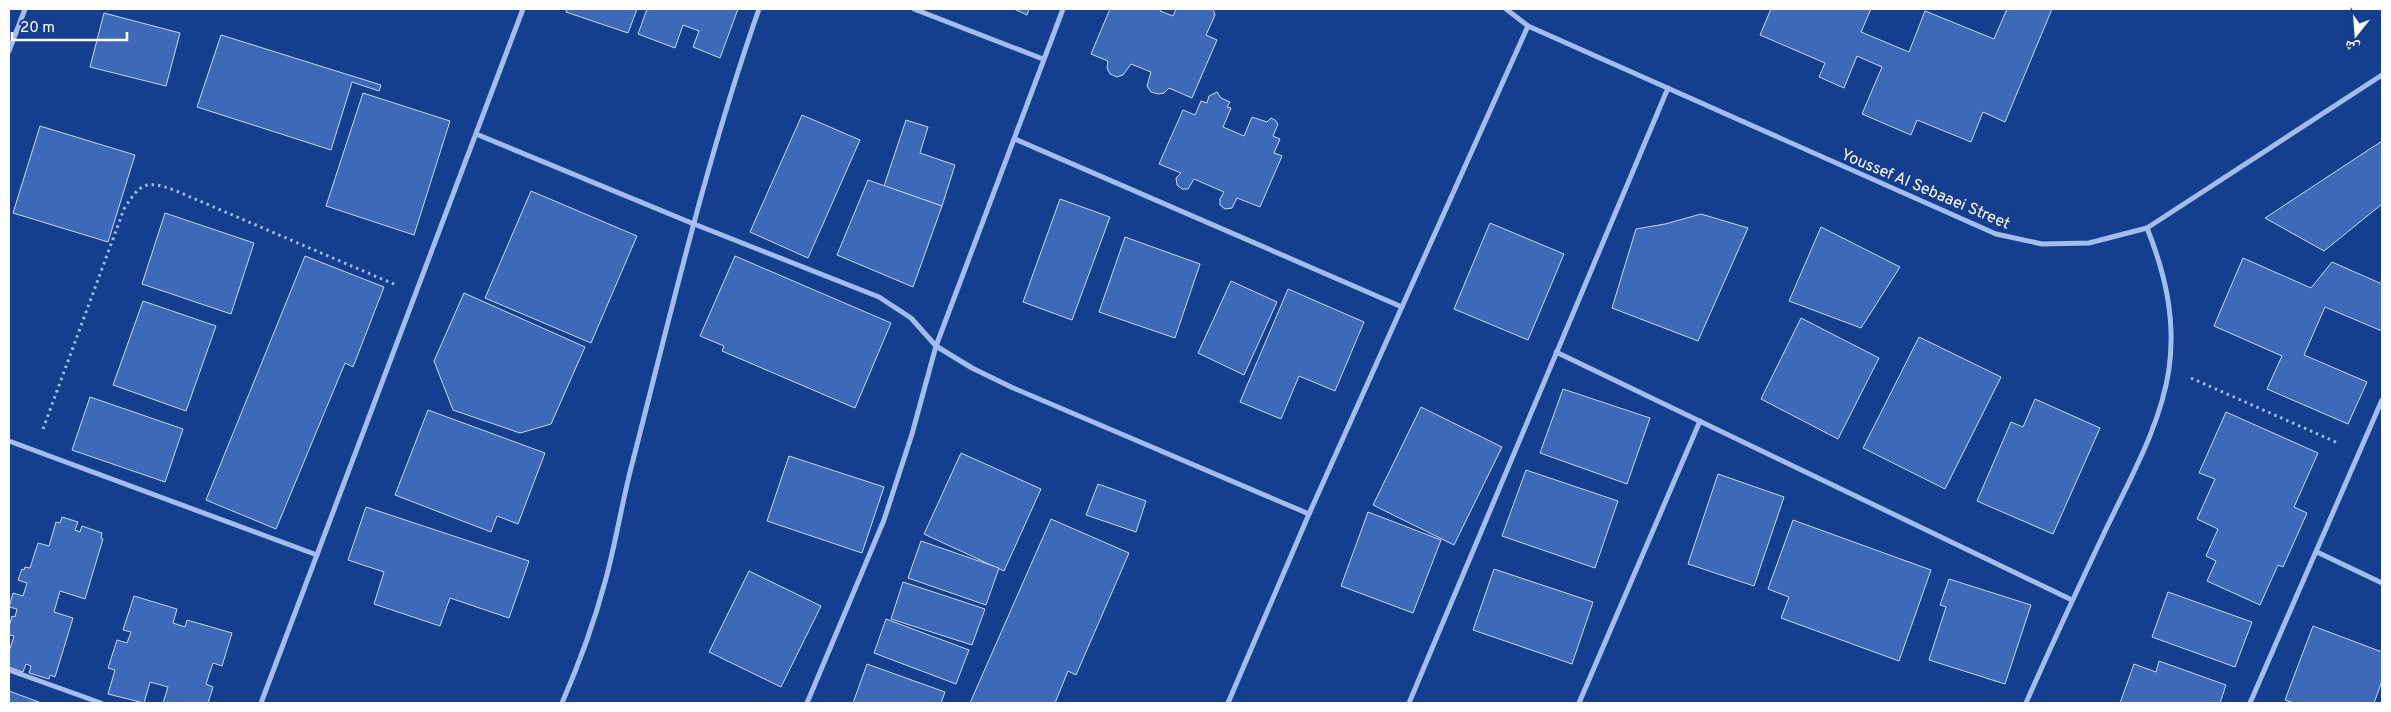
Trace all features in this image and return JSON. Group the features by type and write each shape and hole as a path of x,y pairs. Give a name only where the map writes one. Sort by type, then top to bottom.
{"street":[{"path":"9,51 25,9"},
{"path":"261,703 523,9"},
{"path":"562,703 576,672 605,582 628,481 694,224 719,134 759,9"},
{"path":"914,9 1043,59"},
{"path":"807,703 887,511 912,434 936,346 1063,9"},
{"name":"Youssef Al Sebaaei Street","path":"1506,9 1528,26 1996,234 2042,244 2088,243 2147,228 2382,75"},
{"path":"1228,703 1309,514 1528,26"},
{"path":"1408,703 1668,88"},
{"path":"476,134 694,224 879,296 911,318 936,346 972,368 1011,387 1309,514"},
{"path":"1015,139 1402,307"},
{"path":"2026,703 2072,600 2140,457 2164,392 2169,368 2171,332 2168,296 2160,261 2147,228"},
{"path":"1556,352 2072,600"},
{"path":"2250,703 2382,400"},
{"path":"1579,703 1700,421"},
{"path":"9,441 317,555"},
{"path":"2317,552 2382,583"},
{"path":"9,670 101,703"}],"path":[{"path":"35,450 124,209 135,191 154,183 416,293"},
{"path":"2169,368 2359,452"}],"building":[{"path":"567,9 637,9 628,33 566,12"},
{"path":"647,9 738,9 720,58 693,47 699,31 683,25 675,48 638,34"},
{"path":"1014,9 1029,9 1027,15"},
{"path":"1110,9 1161,9 1160,11 1173,16 1176,9 1213,9 1215,15 1206,35 1217,40 1192,98 1169,88 1164,93 1151,92 1147,86 1151,72 1131,64 1123,75 1117,77 1110,74 1107,68 1108,61 1091,54"},
{"path":"1771,9 1871,9 1861,32 1909,52 1925,11 1994,39 2007,9 2052,9 2005,122 1983,112 1971,142 1917,120 1911,135 1862,114 1882,67 1857,56 1844,88 1819,77 1825,63 1760,35"},
{"path":"104,13 180,33 166,86 90,67"},
{"path":"221,35 381,85 379,91 352,82 331,150 197,107"},
{"path":"1217,92 1221,98 1230,102 1227,107 1231,108 1223,127 1244,136 1252,117 1267,122 1271,118 1278,124 1273,136 1280,139 1274,153 1282,156 1260,207 1237,198 1232,208 1225,209 1220,205 1220,199 1224,192 1194,179 1188,189 1182,189 1177,185 1176,178 1181,173 1159,164 1183,110 1195,115 1201,101 1207,103 1209,96"},
{"path":"363,93 450,121 414,235 326,206"},
{"path":"802,115 860,140 808,258 750,232"},
{"path":"906,120 928,127 920,153 955,165 942,206 884,186"},
{"path":"40,126 135,155 108,242 13,213"},
{"path":"2382,141 2382,204 2324,251 2265,218"},
{"path":"868,180 942,206 913,287 837,255"},
{"path":"531,191 637,236 591,343 485,298"},
{"path":"1060,199 1110,217 1072,320 1023,302"},
{"path":"165,213 254,243 231,314 142,284"},
{"path":"1701,214 1748,228 1698,341 1612,308 1636,229 1665,224"},
{"path":"1490,223 1564,254 1528,340 1454,309"},
{"path":"1821,227 1900,267 1861,328 1789,301"},
{"path":"1125,237 1200,264 1175,338 1099,312"},
{"path":"305,256 384,287 353,367 345,363 276,529 206,500"},
{"path":"735,256 891,323 855,408 722,351 724,346 700,336"},
{"path":"2243,258 2311,288 2332,262 2382,284 2382,331 2325,307 2304,355 2367,382 2348,424 2267,389 2282,356 2214,326"},
{"path":"1231,281 1277,302 1244,375 1198,353"},
{"path":"1288,289 1364,322 1335,391 1299,376 1281,419 1240,402"},
{"path":"464,293 585,347 551,424 520,433 453,410 434,361"},
{"path":"143,301 216,326 186,411 113,385"},
{"path":"1801,318 1879,358 1838,439 1761,399"},
{"path":"1919,337 2001,377 1945,489 1863,448"},
{"path":"1563,389 1650,418 1627,484 1540,453"},
{"path":"90,397 183,429 165,482 72,450"},
{"path":"2035,399 2100,428 2053,534 1977,501 2011,422 2023,427"},
{"path":"1421,407 1502,447 1454,545 1373,505"},
{"path":"428,410 545,453 518,524 497,516 491,532 395,495"},
{"path":"2226,412 2318,453 2294,507 2307,513 2283,567 2278,565 2260,605 2207,581 2216,561 2206,556 2218,529 2197,519 2215,479 2199,473"},
{"path":"961,453 1041,489 1004,571 924,534"},
{"path":"789,456 884,487 862,553 767,521"},
{"path":"1526,470 1618,501 1595,568 1502,536"},
{"path":"1718,474 1784,497 1754,586 1688,564"},
{"path":"1098,484 1146,501 1136,532 1086,515"},
{"path":"366,507 529,561 509,618 450,598 440,626 374,604 384,572 348,560"},
{"path":"1368,512 1441,540 1413,613 1341,586"},
{"path":"62,517 78,522 75,530 80,532 82,526 102,533 101,538 103,539 85,599 60,591 54,612 73,618 55,677 50,675 49,679 29,673 31,666 26,664 23,672 9,667 9,652 14,636 9,635 9,627 12,616 15,617 17,609 9,607 13,593 23,596 27,583 18,580 22,569 24,570 25,567 30,568 38,543 49,546 56,522 60,523"},
{"path":"1051,519 1129,553 1076,675 1068,671 1055,703 970,703"},
{"path":"1793,520 1931,570 1899,661 1781,618 1789,597 1768,589"},
{"path":"921,541 999,568 986,605 908,578"},
{"path":"1494,569 1593,602 1572,664 1473,630"},
{"path":"749,571 821,606 781,687 709,652"},
{"path":"1949,579 2031,605 2005,684 1929,660 1946,607 1940,605"},
{"path":"903,582 985,609 972,645 891,619"},
{"path":"2168,592 2252,622 2235,667 2152,637"},
{"path":"134,596 177,609 173,623 185,627 187,620 232,633 222,666 213,663 206,684 213,687 208,703 163,703 168,687 150,682 144,703 108,694 115,670 108,668 117,640 127,643 131,632 123,630"},
{"path":"886,619 969,650 956,684 874,653"},
{"path":"2313,626 2382,652 2382,681 2374,703 2294,703 2285,700"},
{"path":"2159,661 2226,685 2220,703 2120,703 2134,664 2156,672"},
{"path":"867,664 945,692 941,703 853,703"},
{"path":"9,691 39,702 9,703"}]}
